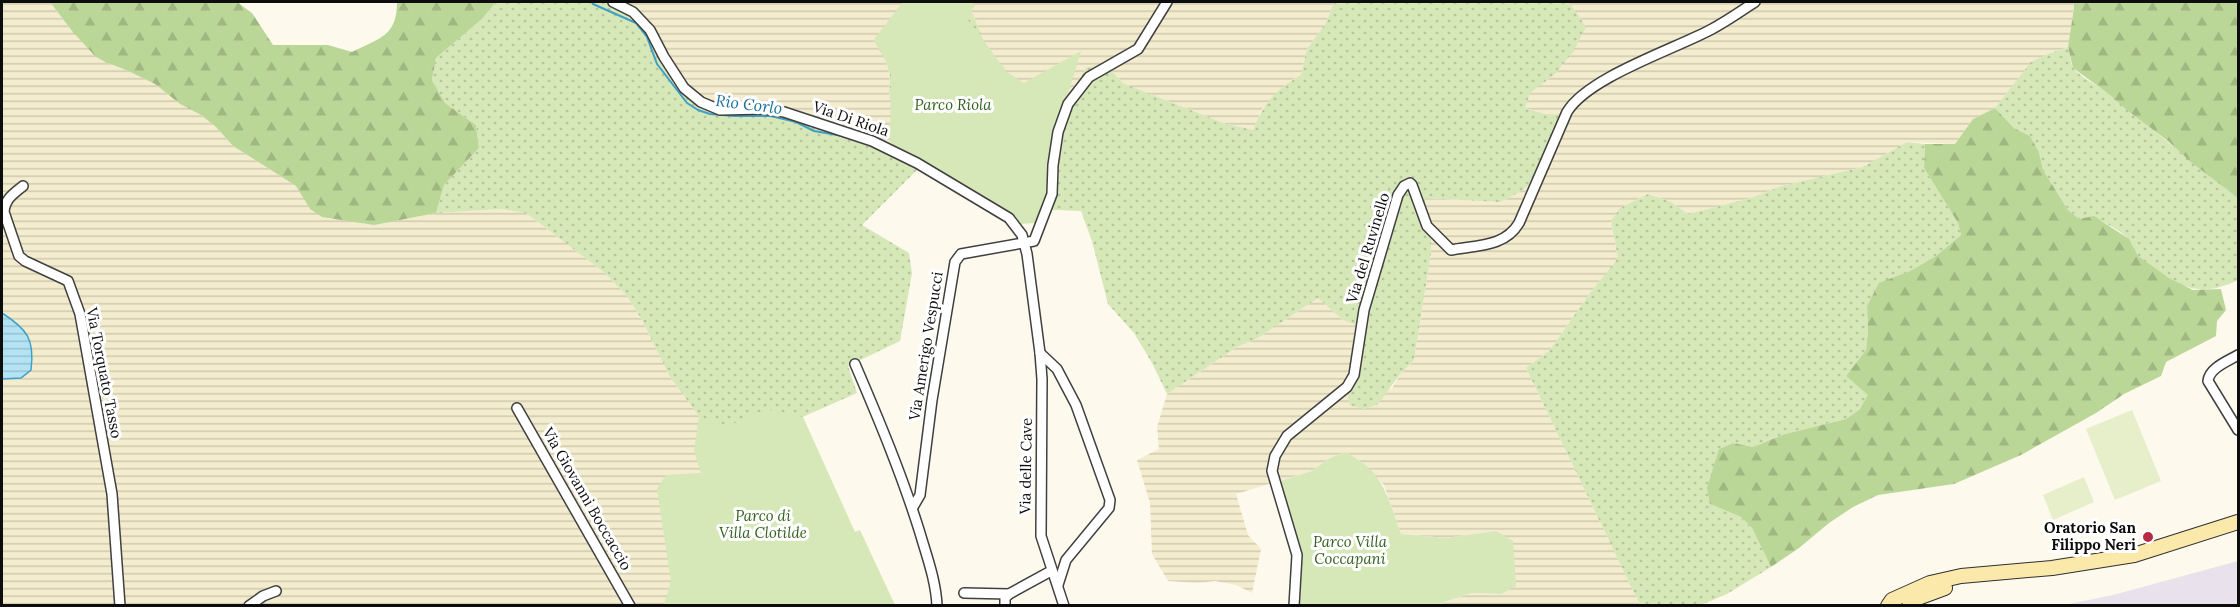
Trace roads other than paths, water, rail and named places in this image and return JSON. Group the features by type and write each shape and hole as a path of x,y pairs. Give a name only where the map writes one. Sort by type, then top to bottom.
{"street":[{"name":"Via Di Riola","path":"613,2 633,12 650,30 684,88 701,102 720,110 764,109 784,112 872,141 917,163 1010,218 1019,229 1024,243"},
{"path":"1024,243 1034,241 1052,194 1058,132 1068,104 1089,76 1138,49 1167,2"},
{"name":"Via del Ruvinello","path":"1294,606 1297,555 1272,471 1275,456 1287,436 1347,387 1354,375 1364,310 1398,195 1404,186 1410,183 1412,185 1427,226 1452,250 1504,240 1513,233 1519,223 1567,112 1575,102 1613,75 1713,29 1755,2"},
{"name":"Via Torquato Tasso","path":"23,186 8,198 4,212 19,256 68,281 80,314 112,494 120,606"},
{"name":"Via delle Cave","path":"1024,243 1042,372 1041,536 1051,571 1065,606"},
{"name":"Via Amerigo Vespucci","path":"913,507 920,495 932,400 955,262 962,254 1024,243"},
{"path":"1040,353 1057,369 1076,405 1110,500 1109,508 1073,551 1064,566 1058,585"},
{"path":"2238,355 2211,372 2208,377 2238,430"},
{"path":"855,364 889,440 913,507 932,576 937,606"},
{"path":"1042,372 1057,369"},
{"name":"Via Giovanni Boccaccio","path":"517,408 630,606"},
{"path":"1890,604 1930,583 1961,576 2008,570 2011,572 2134,555 2238,522"},
{"path":"1048,559 1064,566"},
{"path":"1005,606 1005,598 1009,594 1051,571"},
{"path":"1890,604 1914,602 1936,590 2008,575 2011,572"},
{"path":"249,606 263,596 276,591"},
{"path":"964,593 1009,594"}],"water":[{"path":"2,313 18,324 30,343 31,370 21,378 2,379"}],"waterway":[{"name":"Rio Corlo","path":"593,2 636,23 647,37 657,64 687,103 698,110 710,114 734,116 771,116 796,122 814,131 843,136"}],"place":[{"name":"Oratorio San Filippo Neri","path":"2148,537"}],"park label":[{"name":"Parco Riola","path":"953,105"},
{"name":"Parco di Villa Clotilde","path":"763,524"},
{"name":"Parco Villa Coccapani","path":"1350,550"}]}
